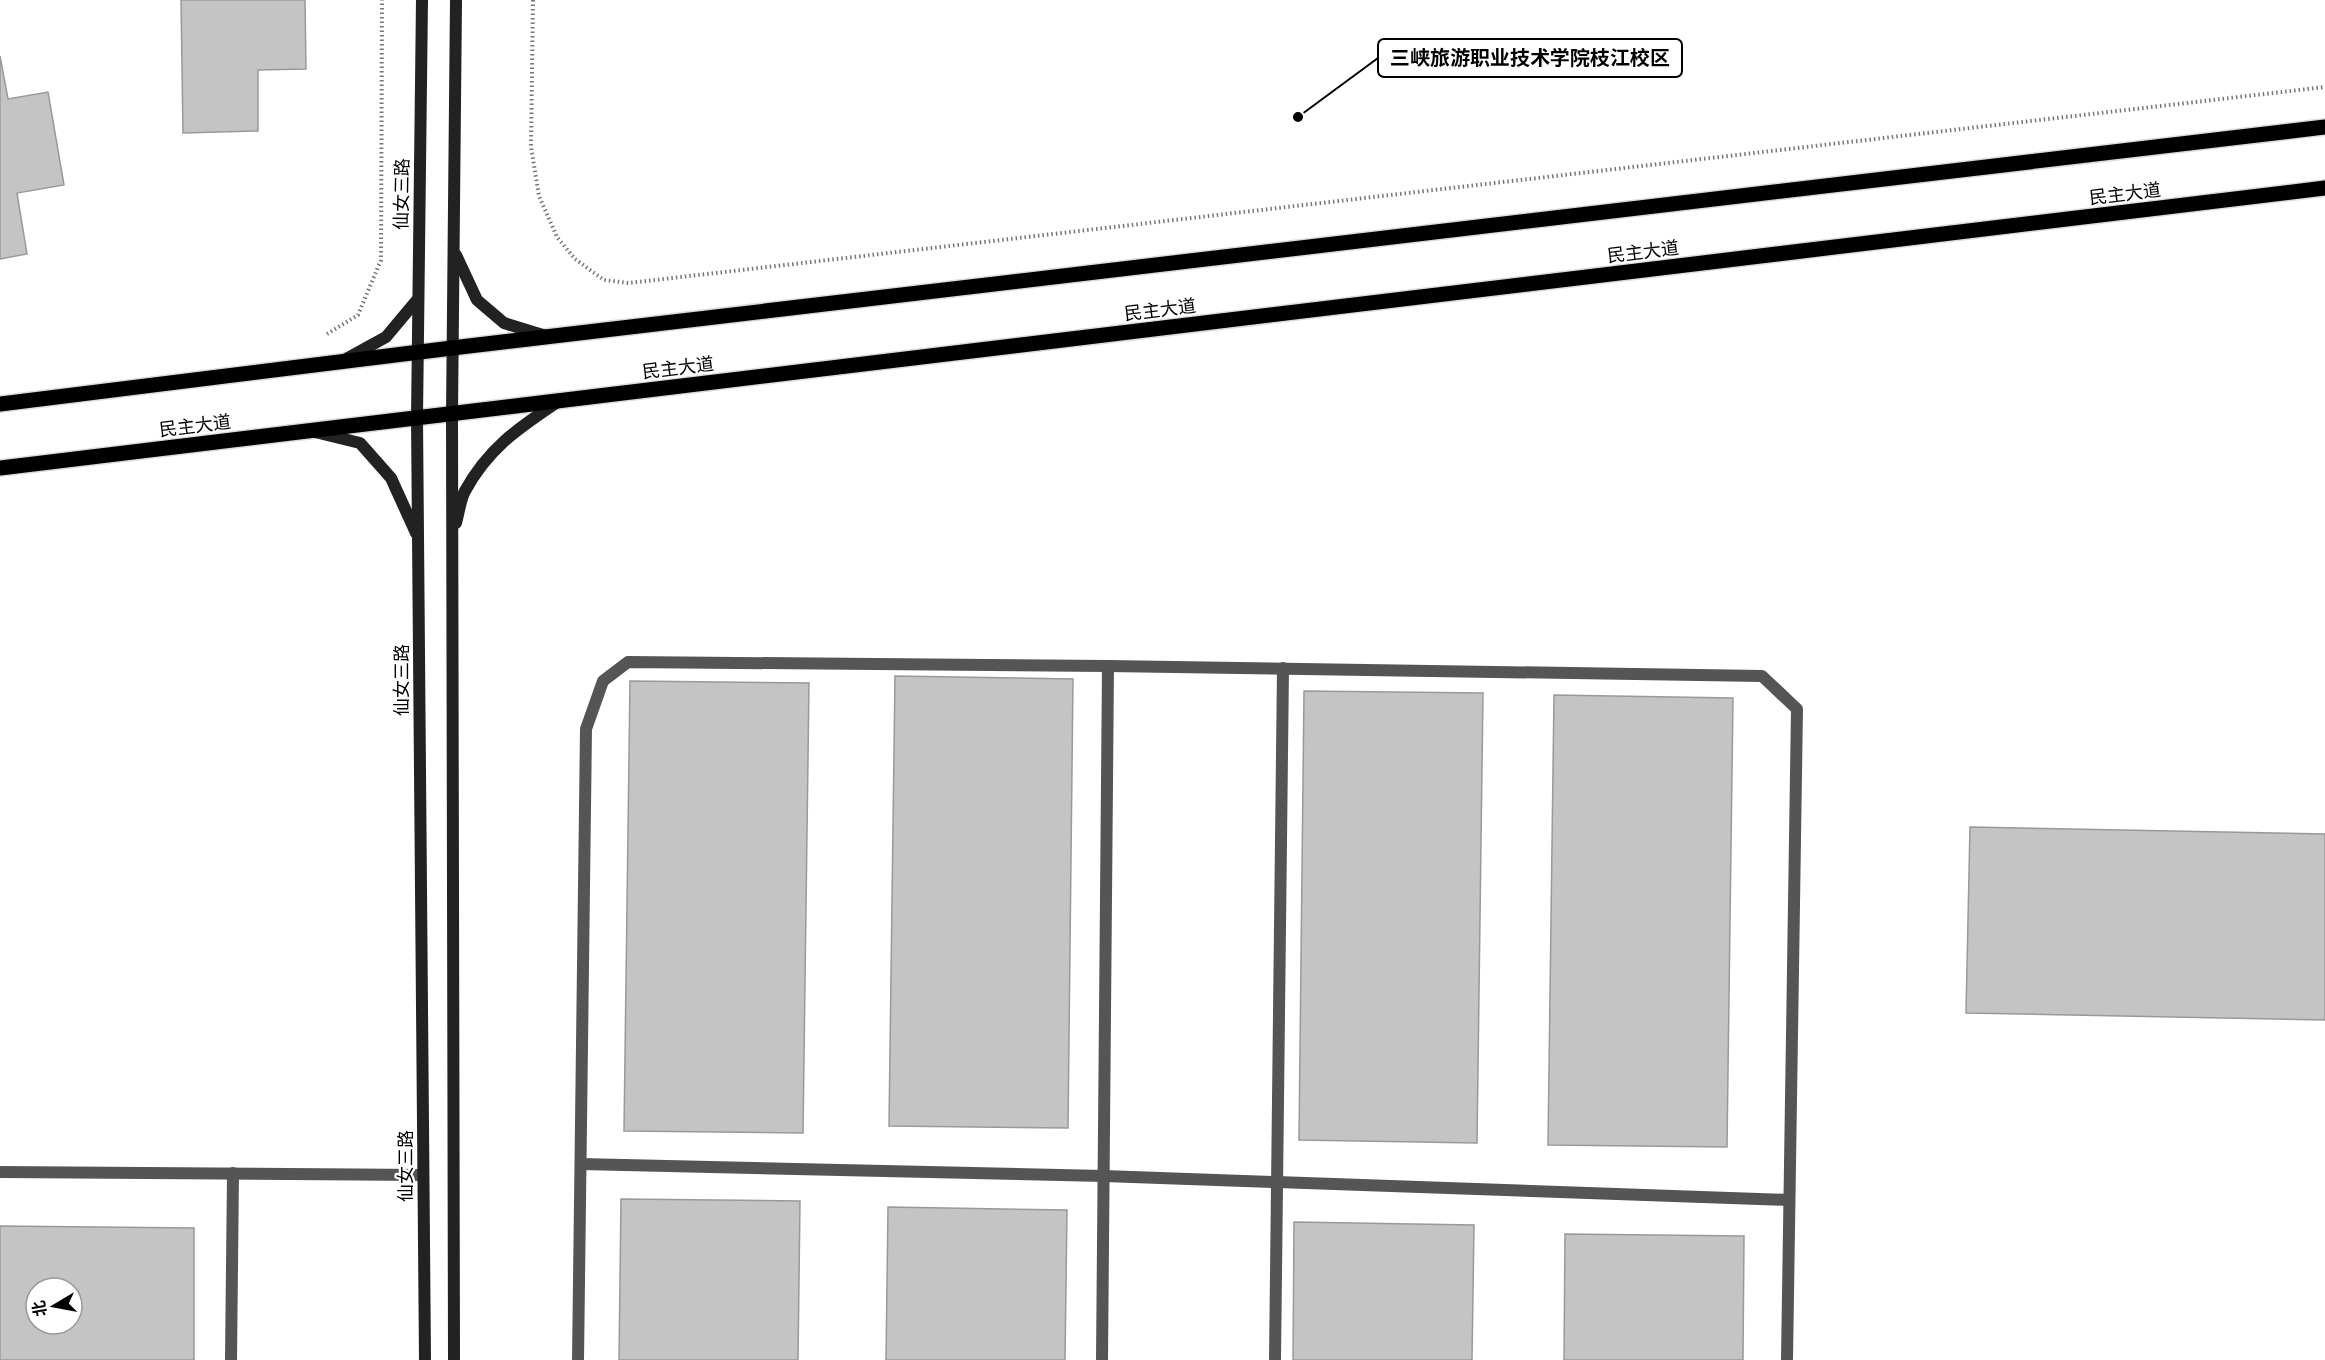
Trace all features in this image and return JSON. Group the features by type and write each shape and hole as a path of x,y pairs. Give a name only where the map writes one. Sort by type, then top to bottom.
{"main road":[{"path":"0,404 452,348 2325,127"},
{"name":"民主大道","path":"0,468 2325,188"}],"street":[{"name":"仙女三路","path":"422,0 417,418 425,1360"},
{"path":"454,1360 452,348 456,0"},
{"path":"453,250 477,300 504,323 550,337"},
{"path":"341,362 386,337 417,300"},
{"path":"452,538 464,493 492,451 522,426 559,401"},
{"path":"310,431 360,443 391,478 418,537"}],"lane":[{"path":"578,1360 586,729 603,681 628,663 1108,666 1762,676 1797,709 1787,1360"},
{"path":"1102,1360 1108,666"},
{"path":"1275,1360 1283,669"},
{"path":"581,1164 1277,1181 1789,1200"},
{"path":"0,1172 423,1174"},
{"path":"231,1360 233,1173"}],"path":[{"path":"319,339 358,315 381,260 382,0"},
{"path":"533,0 531,147 539,196 558,237 575,259 604,280 629,283 2325,87"}],"building":[{"path":"181,0 305,0 306,69 258,70 258,131 183,133"},
{"path":"0,56 8,99 48,92 64,185 17,193 27,254 0,259"},
{"path":"895,676 1073,679 1068,1128 889,1126"},
{"path":"630,681 809,683 803,1133 624,1131"},
{"path":"1304,691 1483,693 1477,1143 1299,1140"},
{"path":"1554,695 1733,698 1727,1147 1548,1145"},
{"path":"1970,827 2325,834 2325,1020 1966,1013"},
{"path":"621,1199 800,1201 798,1360 619,1360"},
{"path":"888,1207 1067,1210 1065,1360 886,1360"},
{"path":"1294,1222 1474,1225 1472,1360 1293,1360"},
{"path":"0,1226 194,1228 194,1360 0,1360"},
{"path":"1565,1234 1744,1236 1743,1360 1564,1360"}],"place":[{"name":"三峡旅游职业技术学院枝江校区","path":"1298,117"}]}
